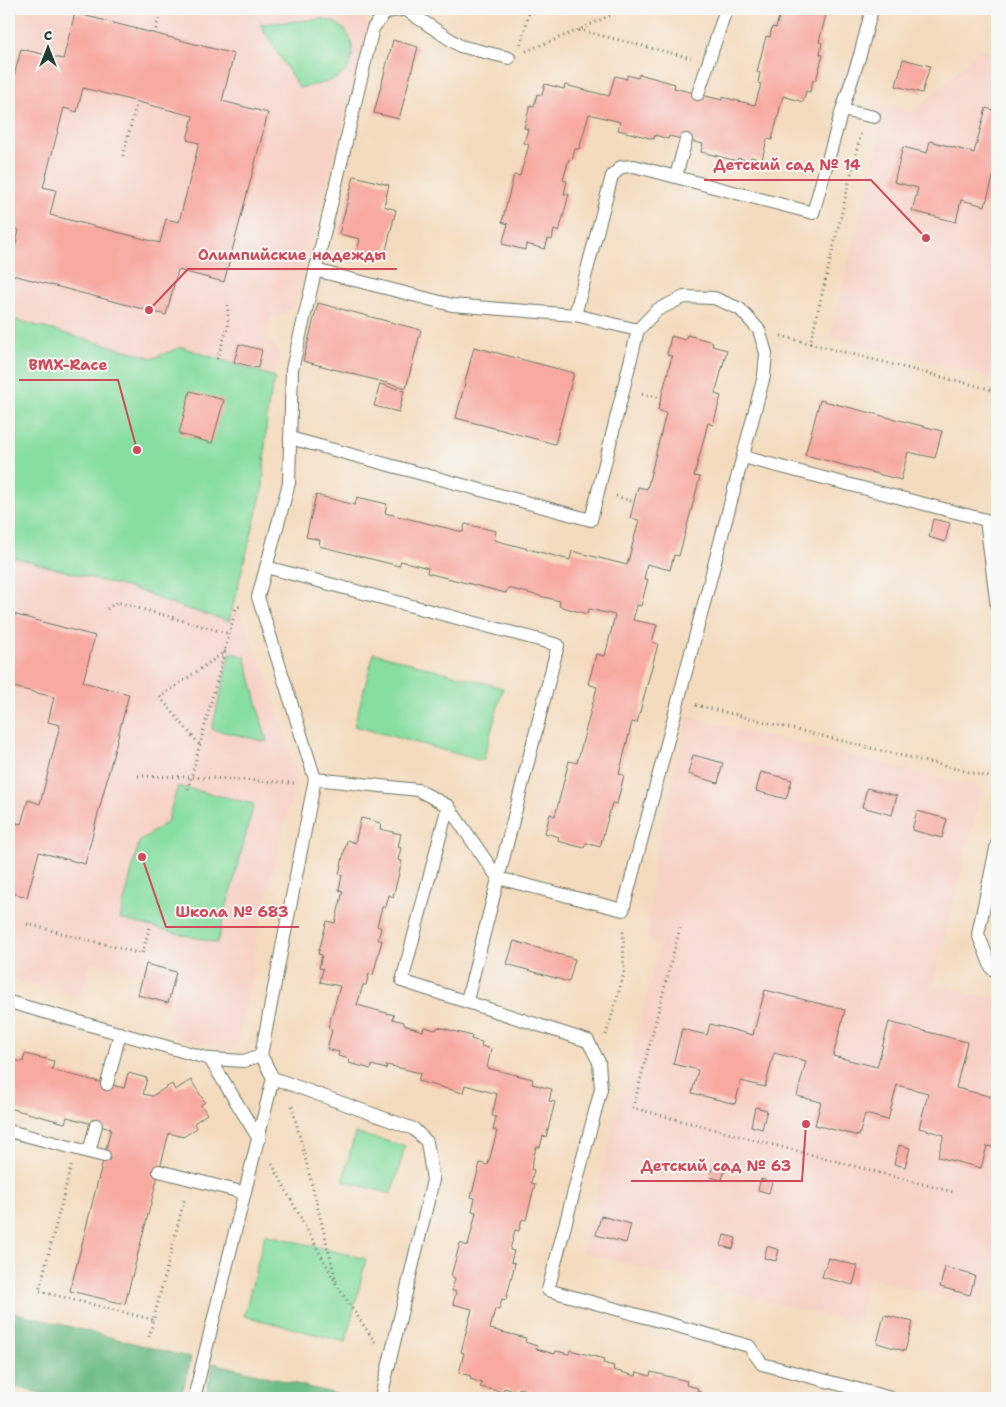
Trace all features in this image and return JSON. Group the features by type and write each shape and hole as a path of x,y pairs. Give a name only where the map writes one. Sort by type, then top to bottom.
{"lane":[{"path":"194,1398 273,1078 261,1055 315,779 258,597 289,483 292,369 315,270 373,28 383,10 406,9 460,46 514,56"},
{"path":"698,94 726,9"},
{"path":"575,315 612,176 620,167 634,166 676,176 813,213 872,9"},
{"path":"842,110 869,116"},
{"path":"676,176 686,140"},
{"path":"315,270 452,305 575,315 638,330"},
{"path":"290,438 591,520 638,330 657,310 684,297 714,298 740,309 759,330 766,353 764,376 623,910 498,878 448,806 418,790 315,779"},
{"path":"742,457 986,520 997,607"},
{"path":"266,567 558,645 466,1000"},
{"path":"448,806 402,981 466,1000 588,1041 599,1062 601,1089 548,1290 749,1346 762,1364 891,1398"},
{"path":"997,844 978,934 992,969 997,971"},
{"path":"9,1002 210,1059 244,1061 261,1055"},
{"path":"107,1084 120,1033"},
{"path":"210,1059 259,1139"},
{"path":"273,1078 414,1129 427,1142 433,1180 381,1397"},
{"path":"89,1152 96,1125"},
{"path":"9,1131 104,1156"},
{"path":"159,1171 245,1193"}],"path":[{"path":"514,56 530,9"},
{"path":"514,56 579,30 622,9"},
{"path":"155,34 160,12"},
{"path":"579,30 709,62"},
{"path":"123,156 137,101"},
{"path":"810,344 869,116"},
{"path":"216,359 228,326 228,306"},
{"path":"759,330 997,391"},
{"path":"647,395 661,398"},
{"path":"623,498 634,502"},
{"path":"188,789 236,608 258,597"},
{"path":"107,608 117,602 230,634"},
{"path":"200,745 160,697 226,650"},
{"path":"678,701 997,779"},
{"path":"138,776 295,783 315,779"},
{"path":"599,1062 624,974 623,910"},
{"path":"27,924 142,954 150,926"},
{"path":"680,928 633,1108 954,1192"},
{"path":"273,1078 294,1108 338,1289"},
{"path":"259,1139 338,1289 376,1344 386,1373"},
{"path":"75,1149 39,1291 154,1320"},
{"path":"150,1337 190,1179"}],"shaded area":[{"path":"9,9 357,9 367,25 295,305 281,316 271,315 266,338 272,342 280,357 267,412 263,488 233,609 238,610 264,669 297,776 257,932 252,976 237,1045 232,1050 178,1038 167,1027 180,970 145,961 140,975 91,962 80,997 9,978"},
{"path":"980,49 997,53 997,379 830,336 880,140 870,131 878,102 915,111"},
{"path":"688,717 982,788 933,984 997,1000 997,1249 982,1306 868,1278 857,1324 582,1252 660,944 649,940 653,863"}],"green space":[{"path":"323,19 339,25 348,34 352,47 349,66 345,72 335,79 299,88 260,24"},
{"path":"9,318 154,358 181,347 275,377 267,412 263,488 229,621 168,603 147,593 9,556"},
{"path":"230,653 245,656 267,742 212,729"},
{"path":"374,653 503,688 483,761 354,726"},
{"path":"178,786 254,804 217,943 120,919 139,842 167,822"},
{"path":"355,1133 405,1146 392,1194 343,1181"},
{"path":"265,1234 366,1259 346,1342 244,1316"},
{"path":"9,1311 191,1358 181,1398 59,1398 9,1385"},
{"path":"214,1363 351,1398 205,1398"}],"building":[{"path":"781,9 834,9 834,11 827,10 819,42 822,43 820,54 823,55 816,80 813,80 810,92 806,91 803,102 783,96 772,140 767,139 762,160 751,157 750,161 738,158 737,161 701,152 703,144 669,136 668,139 655,135 654,139 618,130 620,122 589,114 579,149 575,149 572,160 569,159 563,180 567,181 564,194 569,194 559,232 554,230 552,240 548,239 545,249 526,244 525,250 502,244 508,224 502,222 514,175 520,176 529,145 524,143 528,129 524,128 530,105 534,106 537,94 542,95 545,84 564,89 565,85 609,96 615,76 627,79 627,75 638,78 639,74 675,84 674,88 722,100 722,97 755,105 761,84 758,83 760,73 757,72 766,36 770,37 772,27 776,28"},
{"path":"75,13 234,54 222,101 268,113 224,282 178,270 166,315 9,274 19,230 9,227 9,95 21,49 63,59","holes":["83,88 193,116 187,140 199,143 179,222 166,219 160,243 50,215 56,190 43,187 64,108 77,112"]},
{"path":"393,40 418,47 399,119 374,113"},
{"path":"903,59 930,66 922,93 896,86"},
{"path":"986,108 997,111 997,172 995,171 985,206 961,200 956,222 912,211 918,188 894,182 903,147 927,153 930,141 974,153"},
{"path":"354,176 389,185 384,206 396,210 384,258 357,251 360,239 339,234"},
{"path":"318,303 421,330 406,388 303,361"},
{"path":"687,335 713,342 712,346 727,350 715,394 721,396 713,425 708,423 694,476 700,477 679,556 674,555 670,570 647,564 644,579 648,579 641,606 637,605 633,620 657,625 652,642 658,644 637,723 632,722 619,774 624,775 617,804 612,803 600,847 586,843 584,848 558,841 559,837 545,833 550,814 555,816 569,761 577,763 597,687 588,684 596,654 605,656 615,615 589,609 587,614 559,606 560,601 508,588 506,593 427,573 428,568 401,561 399,566 319,546 320,540 306,537 316,495 355,505 357,497 387,504 385,513 463,532 465,524 496,531 494,540 570,560 572,551 627,565 639,520 630,518 638,487 647,489 666,413 658,410 672,356 667,355 671,336 685,340"},
{"path":"239,344 262,350 258,368 234,362"},
{"path":"474,347 574,373 555,444 456,418"},
{"path":"380,384 404,391 399,412 374,406"},
{"path":"190,391 224,400 212,443 179,434"},
{"path":"820,400 942,431 935,458 908,452 901,480 805,455"},
{"path":"933,519 950,523 945,542 929,537"},
{"path":"9,613 95,636 83,682 129,694 85,864 39,852 27,897 9,892 9,821 21,824 28,800 40,804 60,725 48,722 54,697 9,686"},
{"path":"693,755 723,763 718,783 688,774"},
{"path":"761,772 792,780 786,799 756,791"},
{"path":"867,788 897,796 892,815 862,807"},
{"path":"917,811 947,819 942,838 912,830"},
{"path":"361,818 381,823 380,829 401,834 398,847 401,848 398,860 402,861 393,897 389,895 386,907 382,907 377,926 381,928 378,940 382,940 373,975 369,974 366,985 363,985 357,1005 394,1015 392,1019 404,1022 404,1025 423,1031 424,1027 436,1030 438,1027 472,1036 471,1039 482,1042 481,1046 491,1049 487,1068 533,1079 532,1084 552,1089 549,1101 555,1102 546,1137 543,1136 540,1147 536,1147 531,1169 534,1170 531,1183 535,1184 526,1220 522,1219 519,1231 515,1230 510,1250 514,1251 511,1262 515,1263 506,1300 502,1299 499,1310 495,1309 490,1329 526,1338 525,1342 537,1346 536,1349 555,1354 556,1351 569,1354 570,1350 604,1359 603,1363 614,1366 613,1370 636,1376 637,1372 650,1376 651,1372 687,1381 686,1385 698,1388 697,1391 708,1395 707,1398 551,1398 519,1388 518,1392 504,1388 503,1392 480,1387 482,1383 470,1379 471,1376 459,1373 464,1353 461,1352 472,1309 453,1304 456,1292 452,1291 455,1278 451,1276 460,1243 468,1246 476,1212 472,1211 475,1198 471,1197 480,1163 488,1165 497,1131 493,1130 496,1117 492,1116 497,1094 465,1085 463,1093 418,1081 420,1073 387,1065 386,1069 372,1065 371,1069 349,1063 350,1059 338,1056 339,1052 327,1049 332,1030 328,1028 340,986 320,982 323,969 319,968 322,955 318,954 327,921 335,923 343,891 339,890 342,875 339,874 347,840 355,843"},
{"path":"514,941 575,959 569,982 507,964"},
{"path":"146,964 176,972 168,1003 138,995"},
{"path":"765,990 845,1010 833,1056 877,1067 889,1022 967,1042 956,1088 997,1098 997,1148 987,1146 981,1168 938,1157 944,1135 919,1128 928,1093 897,1085 888,1120 865,1114 859,1136 815,1125 821,1102 797,1096 806,1061 774,1053 765,1087 741,1081 735,1104 692,1093 698,1070 673,1064 682,1029 707,1035 710,1024 753,1035"},
{"path":"25,1054 54,1061 52,1070 124,1088 128,1073 147,1078 143,1094 152,1096 172,1084 175,1090 191,1080 205,1102 201,1105 207,1114 194,1123 197,1128 183,1137 169,1133 125,1304 70,1291 111,1129 67,1117 65,1123 9,1108 9,1059 23,1062"},
{"path":"755,1107 767,1110 762,1129 751,1126"},
{"path":"899,1145 910,1148 905,1167 894,1164"},
{"path":"713,1166 725,1169 722,1180 710,1177"},
{"path":"761,1179 772,1182 769,1193 758,1190"},
{"path":"601,1216 631,1224 626,1243 596,1235"},
{"path":"724,1235 736,1238 733,1249 721,1246"},
{"path":"767,1246 779,1250 776,1261 764,1258"},
{"path":"828,1258 858,1266 853,1285 822,1277"},
{"path":"945,1267 975,1276 970,1295 940,1287"},
{"path":"884,1315 913,1322 905,1351 877,1343"}],"place":[{"name":"Детский сад № 14","path":"926,238"},
{"name":"Олимпийские надежды","path":"149,310"},
{"name":"BMX-Race","path":"137,450"},
{"name":"Школа № 683","path":"142,857"},
{"name":"Детский сад № 63","path":"806,1124"}]}
